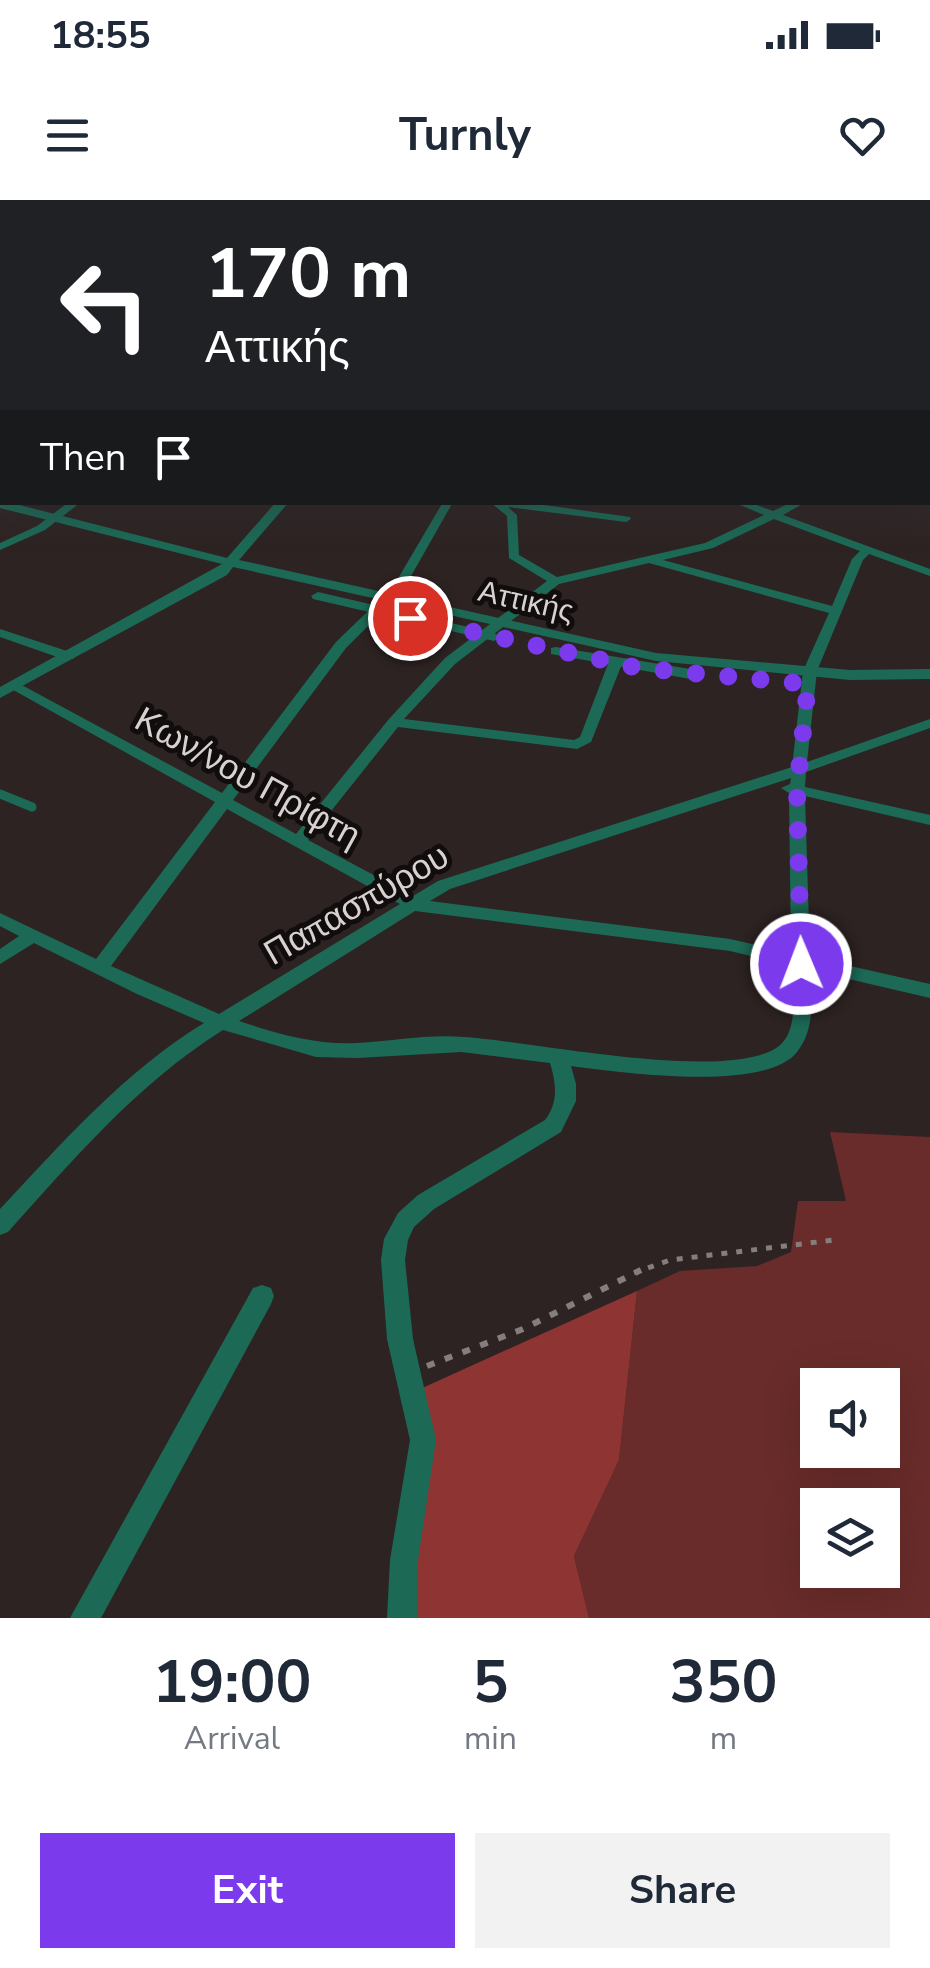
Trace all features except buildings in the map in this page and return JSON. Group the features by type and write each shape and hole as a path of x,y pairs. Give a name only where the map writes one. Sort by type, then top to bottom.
{"street":[{"name":"Αττικής","path":"2,505 46,524"},
{"path":"0,548 46,524 72,505"},
{"path":"6,689 225,567 280,505"},
{"path":"99,968 341,645 389,598 446,505"},
{"path":"499,505 512,515 513,556 555,581"},
{"path":"512,505 626,519"},
{"path":"746,505 930,573"},
{"path":"299,842 394,722 450,661 555,581 708,546 796,505"},
{"name":"Αττικής","path":"0,518 46,524 225,567 374,610 615,664 809,677 930,674"},
{"path":"0,920 216,1022 324,1052 461,1044 668,1067 761,1064 785,1053 796,1038 802,1019 798,780 809,677 858,560 867,550"},
{"path":"647,559 836,611"},
{"name":"Αττικής","path":"225,567 389,598 656,657 809,677"},
{"path":"0,633 68,656"},
{"path":"394,722 577,745 586,739 615,664"},
{"name":"Κων/νου Πρίφτη","path":"6,689 415,905 730,945 930,991"},
{"name":"Παπασπύρου","path":"0,1225 96,1120 216,1022 463,876 765,782 798,780 930,723"},
{"path":"798,780 930,820"},
{"path":"0,958 34,935"},
{"path":"402,1618 404,1560 423,1440 396,1301 396,1239 406,1220 426,1202 553,1126 563,1115 567,1080 557,1056"},
{"path":"86,1618 262,1296"}],"lane":[{"path":"0,794 32,807"}],"path":[{"path":"409,1373 524,1329 633,1273 670,1260 834,1240"}],"shaded area":[{"path":"830,1132 930,1137 930,1618 589,1618 574,1556 619,1460 637,1291 680,1271 757,1266 791,1252 798,1201 846,1201"},
{"path":"637,1291 619,1460 574,1556 589,1618 411,1618 420,1389"}],"route":[{"path":"410,618 663,672 808,684 797,790 801,964"}]}
